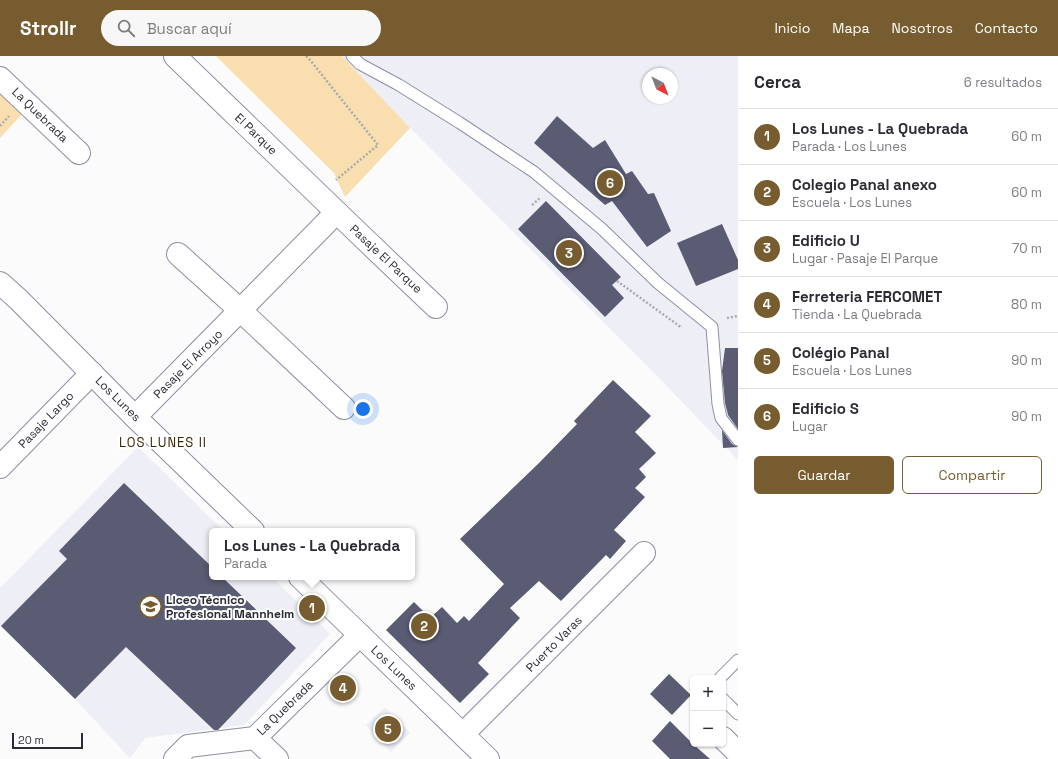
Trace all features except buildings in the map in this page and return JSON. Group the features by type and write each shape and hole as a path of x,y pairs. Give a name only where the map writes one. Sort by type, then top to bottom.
{"street":[{"name":"El Parque","path":"176,56 336,212"},
{"name":"La Quebrada","path":"0,78 79,153"},
{"name":"Pasaje El Parque","path":"336,212 436,307"},
{"name":"Pasaje El Arroyo","path":"135,417 336,212"},
{"path":"178,254 344,408"},
{"name":"Los Lunes","path":"0,283 250,528"},
{"name":"Pasaje Largo","path":"0,467 92,373"},
{"name":"Puerto Varas","path":"463,734 644,553"},
{"name":"Los Lunes","path":"303,580 488,759"},
{"name":"La Quebrada","path":"175,759 188,746 255,738 360,635"},
{"path":"255,738 277,759"},
{"path":"726,741 738,753"}],"lane":[{"path":"352,56 360,64 399,85 534,172 602,229 658,282 712,327 718,404 721,418 738,440"},
{"path":"723,675 738,660"},
{"path":"726,702 738,714"}],"path":[{"path":"306,56 378,145 319,194"},
{"path":"617,281 682,328"}],"shaded area":[{"path":"216,56 342,56 410,128 345,197 334,173"},
{"path":"342,56 738,56 738,460 659,378 410,128"},
{"path":"0,90 24,112 0,138"},
{"name":"Liceo Técnico Profesional Mannheim","path":"138,447 221,528 209,528 209,580 275,580 330,634 244,725 145,738 130,758 75,699 0,626 0,588"},
{"path":"385,707 410,733 391,752 366,725"}],"place":[{"name":"Edificio S","path":"610,183"},
{"name":"Edificio U","path":"569,253"},
{"name":"Liceo Técnico Profesional Mannheim","path":"151,607"},
{"name":"Los Lunes - La Quebrada","path":"312,608"},
{"name":"Colegio Panal anexo","path":"424,626"},
{"name":"Ferreteria FERCOMET","path":"343,688"},
{"name":"Colégio Panal","path":"388,729"}],"district":[{"name":"LOS LUNES II","path":"163,442"}]}
